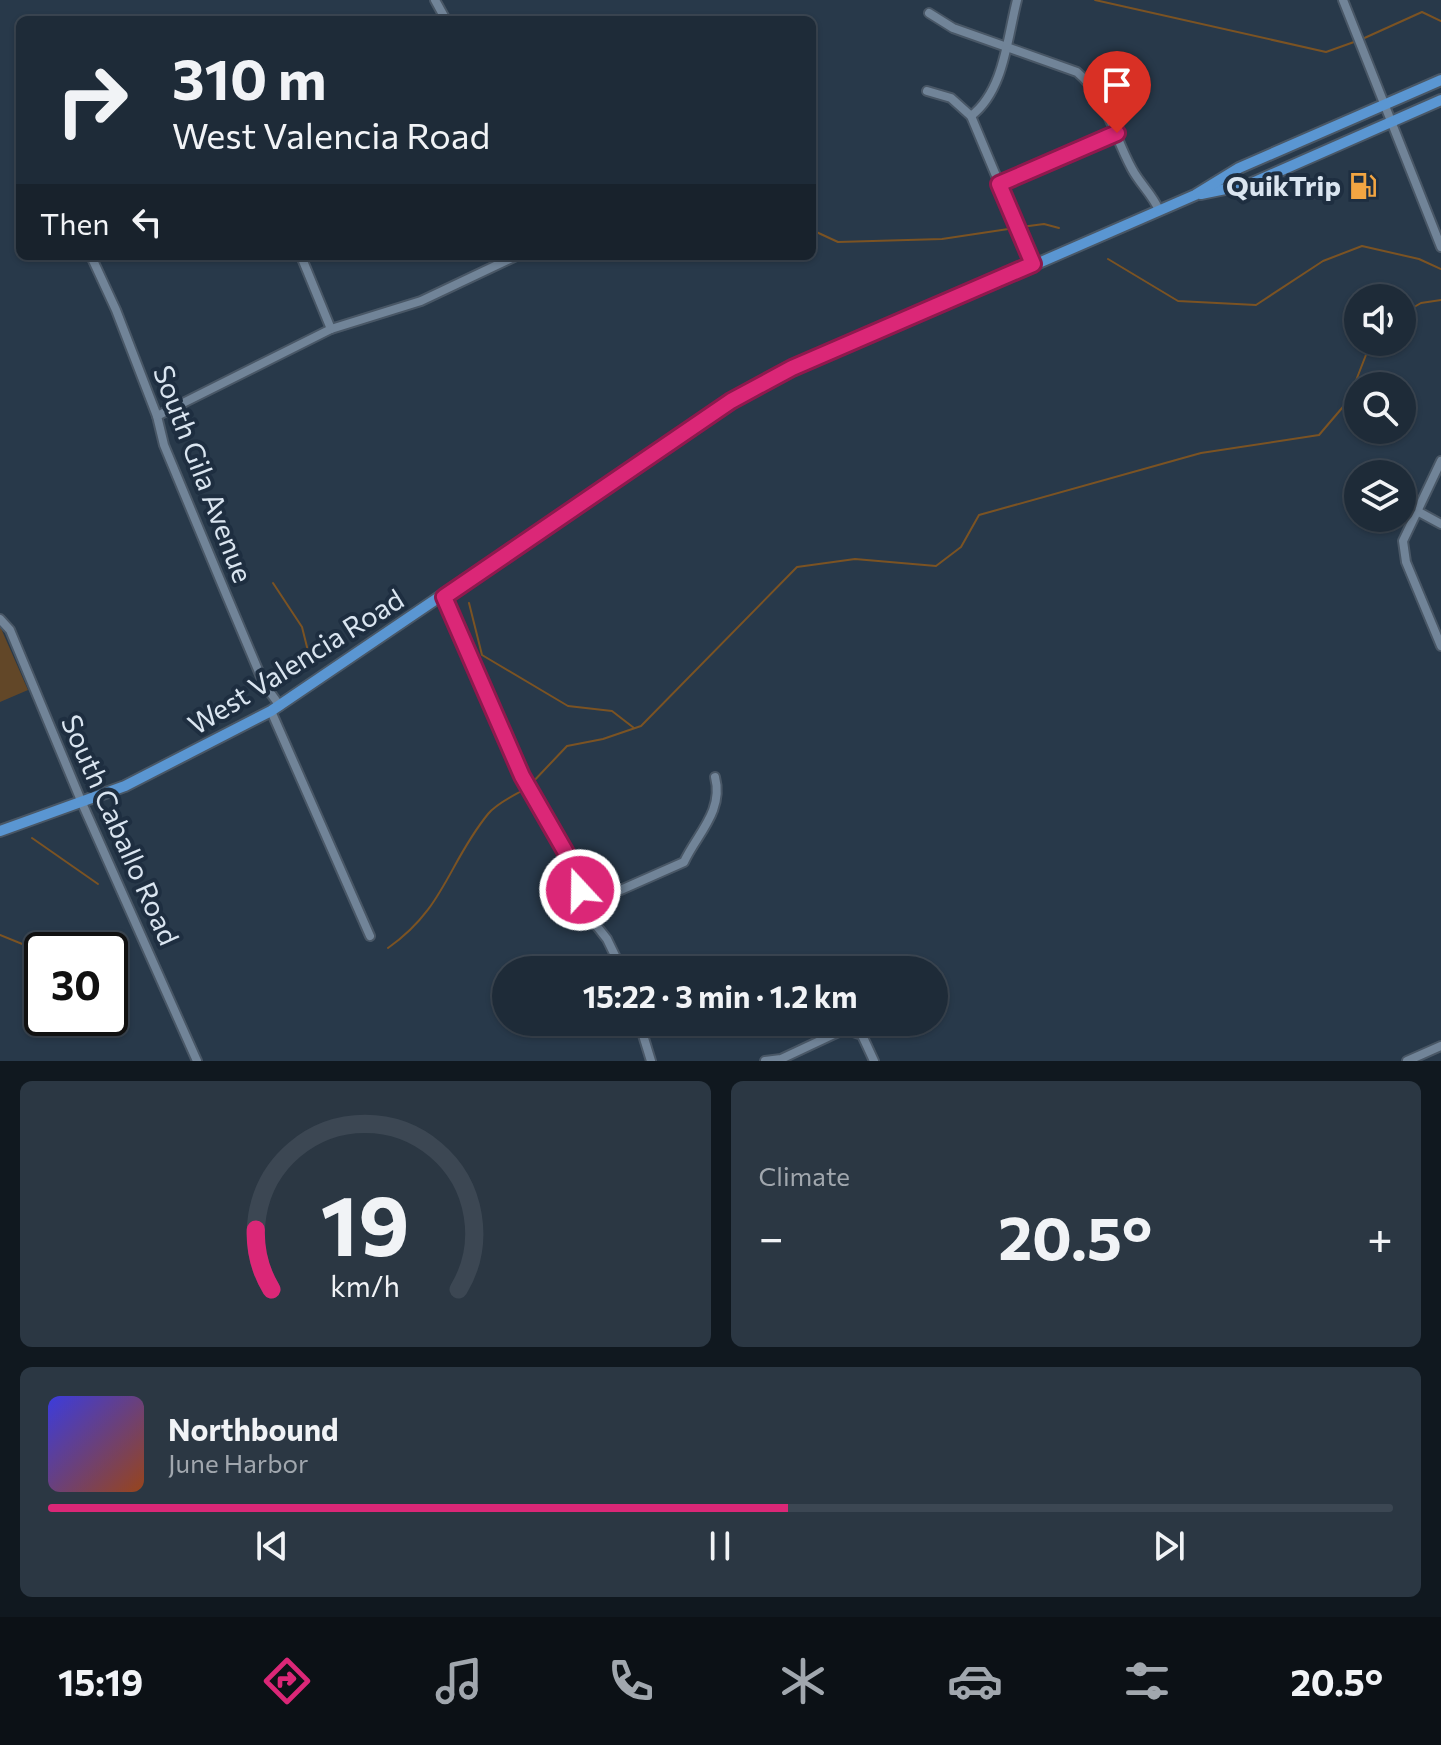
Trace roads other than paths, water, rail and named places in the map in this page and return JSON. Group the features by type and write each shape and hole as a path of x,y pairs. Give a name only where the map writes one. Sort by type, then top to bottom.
{"main road":[{"name":"West Valencia Road","path":"0,831 82,803 174,764 276,708 731,401 801,364 1195,195 1239,168 1441,80"},
{"name":"West Valencia Road","path":"1195,195 1250,184 1441,100"}],"street":[{"path":"971,116 986,104 995,88 1017,0"},
{"path":"1343,0 1441,247"},
{"path":"929,13 953,28 1077,72 1100,96 1132,171 1148,187 1159,210"},
{"path":"927,91 951,98 971,116 1033,264"},
{"path":"999,184 1117,133"},
{"name":"South Gila Avenue","path":"93,260 157,416 164,445 370,936"},
{"path":"303,260 331,329"},
{"path":"157,416 331,329 421,301 508,260"},
{"path":"1441,461 1403,541 1406,562 1441,646"},
{"path":"1417,511 1441,524"},
{"path":"444,597 522,776 573,865 588,915 607,939 615,956"},
{"name":"South Caballo Road","path":"0,619 10,630 82,803 197,1061"},
{"path":"588,915 607,896 675,870 684,862 698,832 713,817 717,787 715,777"},
{"path":"765,1061 781,1059 845,1029 862,1035 874,1061"},
{"path":"643,1036 651,1061"},
{"path":"1407,1061 1441,1046"}],"waterway":[{"path":"1095,0 1326,52 1354,42"},
{"path":"1360,40 1422,12 1441,21"},
{"path":"1021,227 1044,224 1059,228"},
{"path":"816,232 838,242 942,239 1015,228"},
{"path":"1108,259 1178,301 1256,305 1323,261 1362,246 1419,259 1441,269"},
{"path":"1416,306 1441,300"},
{"path":"530,785 567,746 603,739 641,726 797,567 855,559 936,566 961,547 979,515 1201,453 1319,435 1348,401 1366,356"},
{"path":"273,583 302,627 311,663"},
{"path":"469,603 482,655 568,706 612,711 634,728"},
{"path":"388,948 407,933 434,901 488,814 525,789"},
{"path":"32,838 98,884"},
{"path":"0,935 24,945"}],"place":[{"name":"QuikTrip","path":"1363,186"}]}
